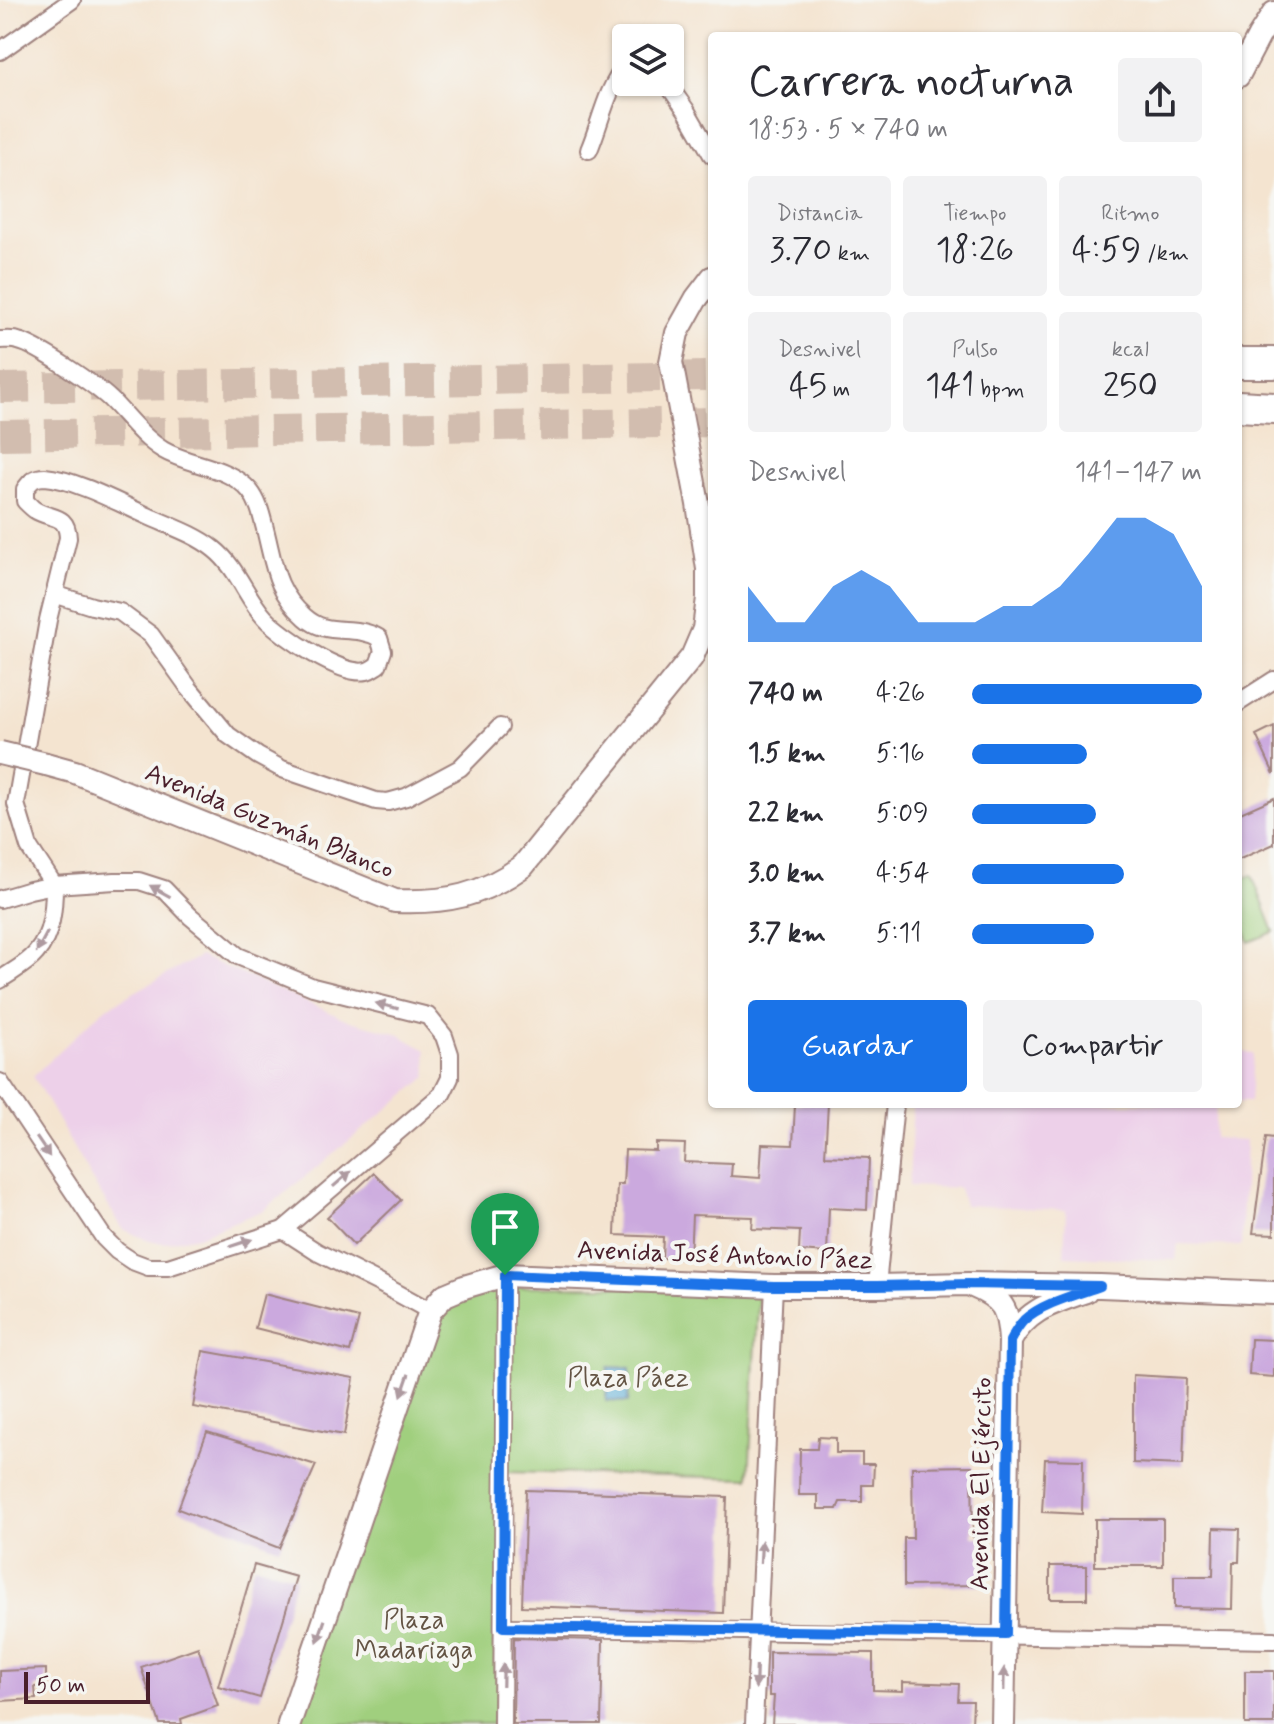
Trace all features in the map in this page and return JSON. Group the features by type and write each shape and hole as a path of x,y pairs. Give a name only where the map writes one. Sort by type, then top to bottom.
{"highway":[{"path":"1242,363 1273,363"}],"main road":[{"path":"1242,68 1274,13"},
{"name":"Avenida Guzmán Blanco","path":"0,753 75,772 395,901 437,901 475,893 503,881 523,866 692,657 704,629 708,569 671,362 677,333 708,283"},
{"name":"Avenida José Antonio Páez","path":"430,1311 445,1295 505,1275 774,1286 968,1284 1274,1293"},
{"name":"Avenida El Ejército","path":"968,1284 998,1299 1009,1321 1003,1724"},
{"path":"1010,1341 1027,1317 1100,1286"},
{"path":"289,1724 430,1311"}],"street":[{"path":"0,51 72,0"},
{"path":"589,150 612,87"},
{"path":"676,96 708,148"},
{"path":"0,340 19,341 40,350 107,397 163,450 237,479 258,504 279,584 288,601 321,628 367,631 379,638 383,651 378,665 366,671 349,670 327,661 266,619 229,563 198,538 87,489 44,477 32,479 25,489 25,501 34,510 62,520 68,527 48,620 16,804 29,847 54,885 54,906 48,931 36,953 0,980"},
{"path":"54,594 120,612 151,635 228,735 258,756 282,769 376,801 388,802 406,797 460,768 500,727"},
{"path":"1242,700 1274,680"},
{"path":"0,899 54,885 115,881 139,881 164,889 190,916 238,956 313,987 428,1016 444,1036 450,1054 450,1078 442,1094 283,1230 168,1267 148,1267 132,1261 104,1238 0,1082"},
{"path":"877,1286 895,1108"},
{"path":"283,1230 317,1252 430,1311"},
{"path":"502,1724 505,1275"},
{"path":"754,1724 774,1286"},
{"path":"503,1627 1274,1640"}],"shaded area":[{"path":"200,956 350,1021 396,1033 426,1050 427,1077 264,1210 198,1236 163,1243 123,1229 33,1076 104,1009"},
{"path":"1242,1052 1253,1053 1250,1102 1242,1102"},
{"path":"913,1108 1216,1108 1214,1138 1246,1140 1241,1246 1178,1244 1176,1260 1064,1256 1066,1210 964,1205 959,1188 909,1186"}],"green space":[{"path":"1252,875 1274,932 1249,942 1242,924 1242,879"},
{"path":"759,1285 749,1478 503,1472 502,1724 289,1724 430,1311 464,1287"}],"water":[{"path":"608,1367 630,1368 628,1402 606,1401"}],"building":[{"path":"1274,726 1274,774 1256,735"},
{"path":"1274,798 1274,844 1242,858 1242,812"},
{"path":"795,1108 828,1108 825,1156 869,1158 867,1210 829,1208 827,1253 799,1251 800,1231 752,1229 753,1217 692,1215 690,1259 662,1258 663,1237 615,1235 617,1184 623,1184 625,1150 656,1151 656,1143 685,1144 684,1162 732,1164 731,1176 760,1178 762,1144 793,1145"},
{"path":"1266,1137 1274,1138 1274,1234 1253,1233"},
{"path":"374,1173 401,1200 354,1245 327,1217"},
{"path":"264,1294 359,1318 350,1352 255,1328"},
{"path":"1251,1339 1274,1340 1274,1377 1249,1375"},
{"path":"203,1351 354,1378 344,1435 193,1407"},
{"path":"1133,1375 1186,1378 1183,1465 1133,1463"},
{"path":"207,1432 316,1465 279,1548 178,1509"},
{"path":"818,1437 836,1438 836,1453 862,1453 862,1464 874,1464 873,1485 862,1485 862,1502 840,1502 837,1509 818,1509 818,1495 799,1495 800,1449 817,1449"},
{"path":"1045,1459 1083,1460 1082,1514 1042,1512"},
{"path":"972,1466 973,1537 981,1537 981,1585 904,1586 904,1538 913,1538 912,1467"},
{"path":"526,1490 727,1497 723,1613 522,1606"},
{"path":"1095,1519 1163,1519 1163,1566 1095,1566"},
{"path":"1214,1528 1240,1529 1239,1562 1233,1562 1232,1609 1174,1608 1174,1576 1213,1576"},
{"path":"254,1565 296,1577 260,1698 218,1686"},
{"path":"1050,1566 1087,1566 1087,1599 1050,1599"},
{"path":"514,1638 603,1640 601,1724 513,1724"},
{"path":"198,1647 218,1706 181,1719 182,1724 160,1724 141,1667"},
{"path":"769,1652 873,1653 873,1690 903,1691 903,1682 959,1684 958,1701 973,1701 972,1724 772,1724 774,1696 769,1696"},
{"path":"46,1669 46,1686 35,1687 36,1699 0,1701 0,1671"},
{"path":"1245,1671 1274,1671 1274,1724 1245,1724"}],"tunnel":[{"path":"0,388 708,376"},
{"path":"0,435 708,422"}],"route":[{"path":"505,1275 774,1286 1100,1286 1027,1317 1010,1341 1006,1634 503,1627 505,1275"}],"park label":[{"name":"Plaza Páez","path":"628,1377"},
{"name":"Plaza Madariaga","path":"414,1634"}]}
